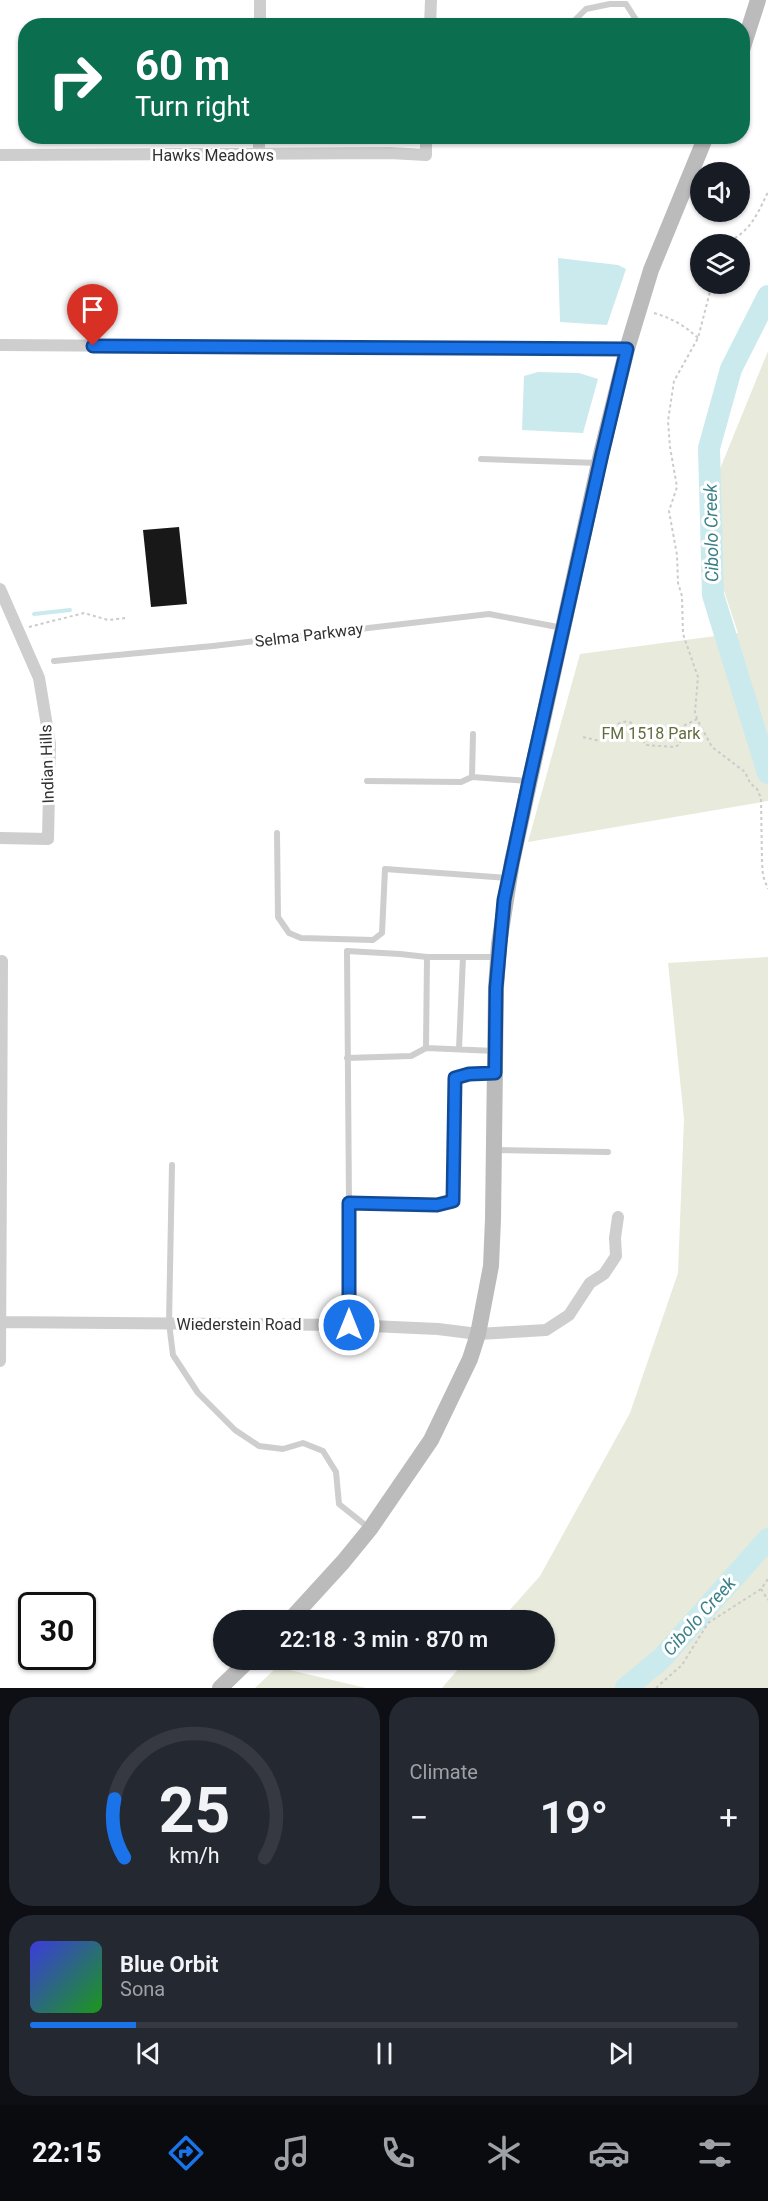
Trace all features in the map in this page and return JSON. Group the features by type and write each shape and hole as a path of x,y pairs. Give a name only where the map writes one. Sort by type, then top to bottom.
{"main road":[{"path":"750,25 758,0"},
{"path":"299,1610 370,1529 431,1440 470,1359 478,1334 491,1266 498,957 508,878 599,463 627,349 651,270 703,144"},
{"path":"220,1688 239,1670"}],"street":[{"path":"260,0 260,18"},
{"path":"430,18 431,0"},
{"path":"259,144 259,155"},
{"name":"Hawks Meadows","path":"0,154 390,153 426,155 426,144"},
{"path":"0,345 627,349"},
{"name":"Indian Hills","path":"0,589 39,678 50,744 48,839 0,838"},
{"path":"0,1361 3,961"},
{"path":"349,1203 349,1325"},
{"name":"Wiederstein Road","path":"0,1322 349,1325 438,1329 478,1334 546,1330 569,1315 590,1283 604,1274 616,1256 615,1238 618,1217"}],"lane":[{"path":"577,18 586,9 610,4 626,4 635,18"},
{"path":"482,459 599,463"},
{"name":"Selma Parkway","path":"54,661 224,645 489,614 563,628"},
{"path":"472,777 473,734"},
{"path":"367,781 460,782 472,777 529,781"},
{"path":"277,833 278,917 289,933 301,938 373,940 382,933 385,869 508,878"},
{"path":"495,1073 469,1074 455,1078 453,1201 437,1205 349,1203 347,951 427,957 498,957"},
{"path":"426,1048 427,957"},
{"path":"459,1049 463,957"},
{"path":"347,1058 411,1056 426,1048 495,1051"},
{"path":"494,1150 609,1152"},
{"path":"172,1165 168,1323 173,1355 198,1393 235,1430 259,1446 283,1449 303,1443 323,1451 336,1472 339,1504 370,1529"}],"path":[{"path":"742,234 768,192"},
{"path":"709,294 698,338 674,381 668,422 677,487 669,511 677,555 678,583 682,596 683,634 698,677 695,712 712,747 745,772 750,783 757,789 761,811 763,876 768,889"},
{"path":"639,308 669,317 698,338"},
{"path":"17,630 84,613 108,620 126,618"},
{"path":"584,737 600,741 613,725 626,722 635,724 641,731 645,745 675,747 680,744 683,726 697,719"},
{"path":"656,1688 682,1665 708,1623 761,1589 768,1579"},
{"path":"761,1589 768,1600"}],"green space":[{"name":"FM 1518 Park","path":"768,351 768,801 528,842 580,654 738,633 700,518"},
{"path":"768,957 768,1688 442,1688 458,1670 555,1670 555,1610 510,1610 540,1576 630,1413 678,1273 684,1119 668,963"},
{"path":"274,1670 290,1670 366,1688 255,1688"}],"water":[{"path":"558,258 618,265 626,269 607,325 560,322"},
{"path":"538,372 579,373 598,379 583,433 522,430 524,376"}],"building":[{"path":"179,527 187,604 151,607 143,530"}],"waterway":[{"name":"Cibolo Creek","path":"768,296 731,369 709,448 713,595 768,773"},
{"path":"34,614 70,610"},
{"name":"Cibolo Creek","path":"626,1688 662,1658 768,1539"}],"route":[{"path":"93,346 627,349 504,900 496,988 495,1073 469,1074 455,1078 453,1201 437,1205 349,1203 349,1325"}]}
